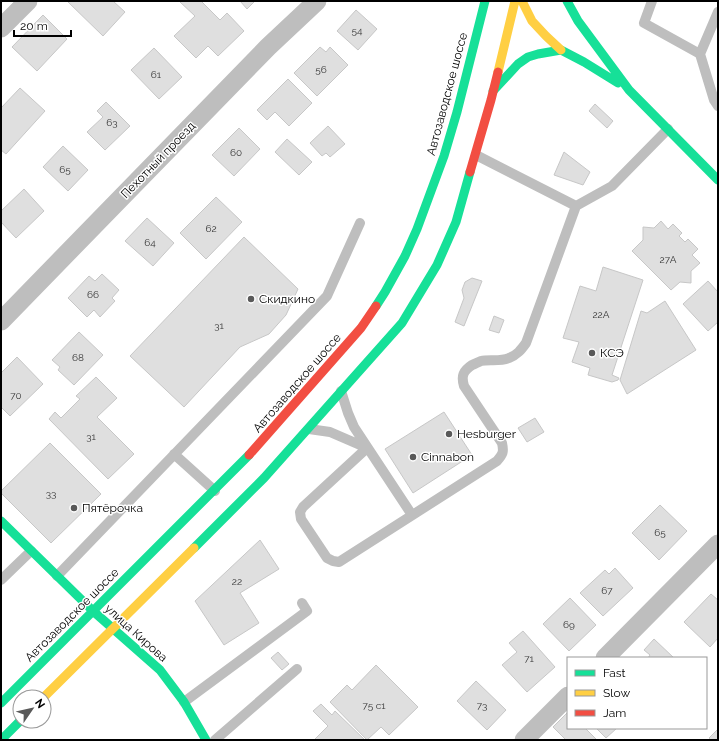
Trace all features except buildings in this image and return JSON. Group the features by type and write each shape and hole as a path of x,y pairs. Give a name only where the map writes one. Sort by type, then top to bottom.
{"main road":[{"name":"Автозаводское шоссе","path":"1,703 242,463 361,328 385,292 405,256 417,229 444,156 457,112 485,1"},
{"path":"52,689 264,478 402,323 437,265 456,222 476,155 515,1"},
{"path":"522,1 532,21 561,50 584,62 629,90"},
{"path":"567,1 578,21 629,90 718,180"},
{"path":"493,91 518,64 528,57 561,50"},
{"name":"улица Кирова","path":"1,521 93,611 160,670 184,702 206,740"},
{"path":"1,740 12,729"}],"street":[{"path":"1,28 28,1"},
{"name":"Пехотный проезд","path":"1,321 268,47 317,1"},
{"path":"606,657 718,544"},
{"path":"524,740 567,697"}],"lane":[{"path":"652,1 644,23 700,54"},
{"path":"718,12 700,54 714,100 718,106"},
{"path":"367,448 303,507 300,512 301,519 327,558 333,561 339,562 497,461 502,456 504,450 502,443 464,386 462,380 466,369 481,361 498,361 508,359 518,354 526,343 576,206 612,186 668,130"},
{"path":"476,155 576,206"},
{"path":"57,576 327,296 360,223"},
{"path":"342,391 348,413 354,427 412,515"},
{"path":"308,428 330,432 367,448"},
{"path":"174,454 215,491"},
{"path":"1,580 31,550"},
{"path":"184,702 307,611 302,603"},
{"path":"215,740 297,669"}],"traffic: fast":[{"path":"376,306 405,256 417,229 444,156 457,112 485,1"},
{"path":"567,1 578,21 629,90 718,180"},
{"path":"493,91 518,64 528,57 561,50 618,83"},
{"path":"194,548 264,478 402,323 437,265 456,222 470,172"},
{"path":"1,703 249,455"},
{"path":"1,521 93,611 160,670 184,702 206,740"},
{"path":"1,740 12,729"}],"traffic: slow":[{"path":"498,72 515,1"},
{"path":"522,1 532,21 561,50"},
{"path":"52,689 194,548"}],"traffic: jam":[{"path":"470,172 498,72"},
{"path":"249,455 361,328 376,306"}],"place":[{"name":"Скидкино","path":"251,299"},
{"name":"КСЭ","path":"592,353"},
{"name":"Hesburger","path":"449,434"},
{"name":"Cinnabon","path":"413,457"},
{"name":"Пятёрочка","path":"74,508"}]}
